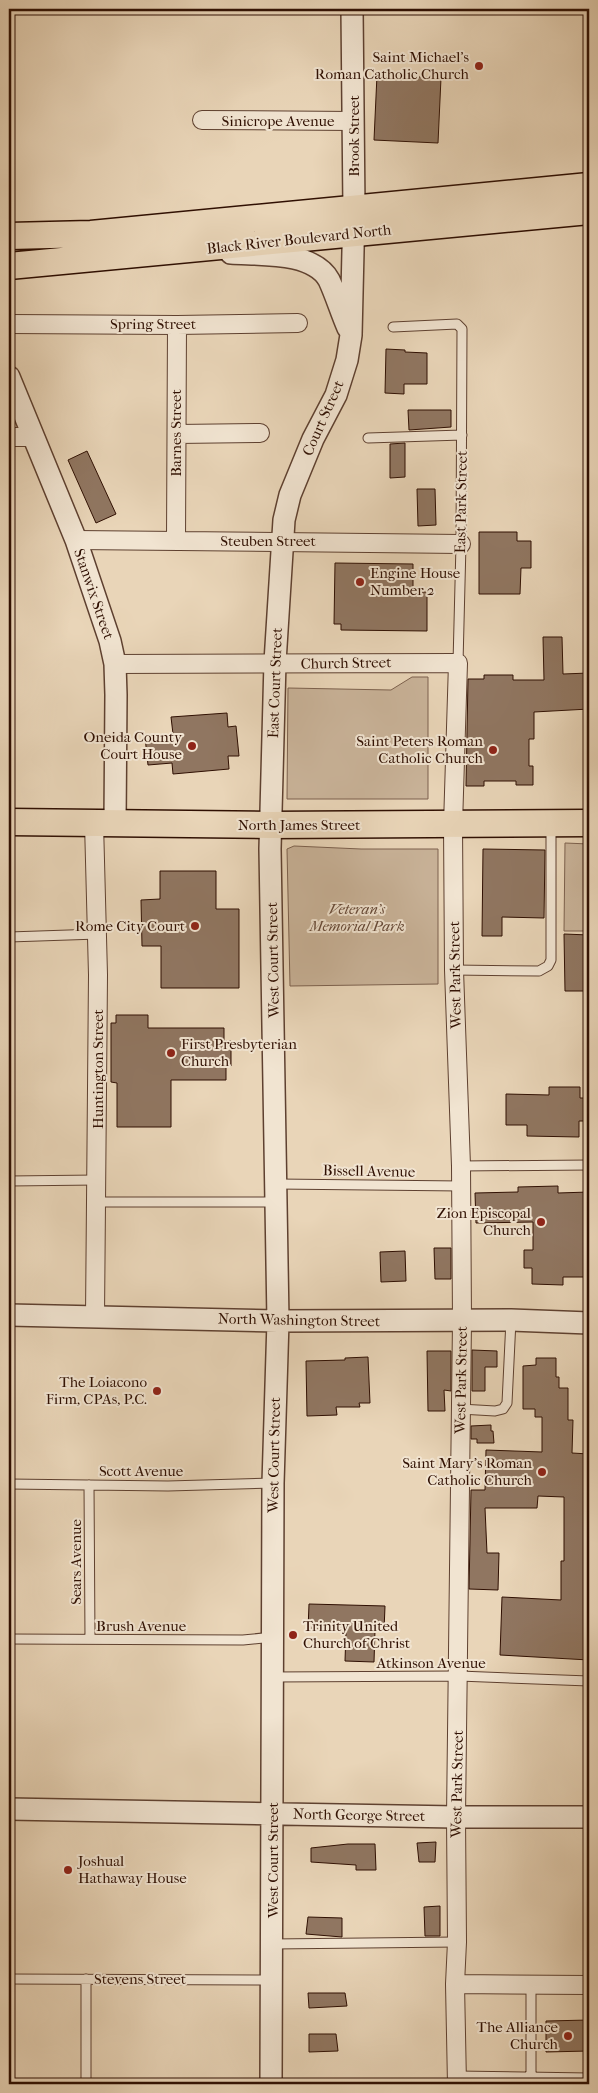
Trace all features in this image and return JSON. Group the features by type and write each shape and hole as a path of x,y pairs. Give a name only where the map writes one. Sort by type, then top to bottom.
{"main road":[{"name":"Black River Boulevard North","path":"9,266 194,250 354,221 589,186"},
{"name":"Black River Boulevard North","path":"9,236 91,234 589,211"},
{"name":"North James Street","path":"9,822 270,826 589,823"}],"street":[{"name":"Brook Street","path":"352,9 354,221"},
{"name":"Sinicrope Avenue","path":"202,120 354,121"},
{"name":"Court Street","path":"282,541 284,520 290,495 313,440 336,395 347,360 351,335 354,221"},
{"path":"194,250 299,259 316,266 328,279 351,335"},
{"name":"Spring Street","path":"9,324 177,325 298,323"},
{"name":"Barnes Street","path":"176,541 177,325"},
{"name":"Stanwix Street","path":"9,377 76,540 110,641 115,664 105,823"},
{"path":"177,434 260,433"},
{"path":"9,437 33,437"},
{"name":"Steuben Street","path":"76,540 461,544"},
{"name":"East Court Street","path":"270,826 275,662 282,541"},
{"name":"Church Street","path":"115,664 275,662 458,663"},
{"name":"East Park Street","path":"453,825 458,663"},
{"name":"Huntington Street","path":"95,1316 98,934 105,823"},
{"name":"West Park Street","path":"453,825 454,970 461,1166 462,1321 456,1817 457,1942 455,1984 457,2080"},
{"name":"West Court Street","path":"270,826 278,1321 273,1483 271,2084"},
{"name":"North Washington Street","path":"9,1315 278,1321 511,1320 589,1323"},
{"name":"North George Street","path":"9,1809 456,1817 589,1817"},
{"path":"455,1984 589,1985"}],"lane":[{"name":"East Park Street","path":"393,328 457,324 462,329 461,544 458,663"},
{"path":"368,438 462,435"},
{"path":"454,970 539,971 548,966 551,960 551,822"},
{"path":"9,937 98,934"},
{"path":"461,1166 589,1165"},
{"path":"9,1181 97,1180"},
{"name":"Bissell Avenue","path":"96,1202 460,1186"},
{"path":"460,1409 503,1409 507,1403 511,1320"},
{"name":"Scott Avenue","path":"9,1484 273,1483"},
{"name":"Sears Avenue","path":"90,1485 90,1639"},
{"name":"Brush Avenue","path":"9,1639 243,1640 273,1637"},
{"name":"Atkinson Avenue","path":"273,1676 459,1676 589,1681"},
{"path":"272,1944 457,1942"},
{"name":"Stevens Street","path":"9,1979 272,1980"},
{"path":"86,1979 86,2084"},
{"path":"530,1985 531,2077"},
{"path":"457,2080 531,2077 589,2078"}],"green space":[{"path":"412,677 428,677 428,799 287,799 288,688 391,690"},
{"path":"565,843 589,844 589,931 564,931"},
{"name":"Veteran's Memorial Park","path":"294,846 361,849 438,849 438,984 290,986 287,849"}],"building":[{"path":"377,75 441,78 438,143 374,140"},
{"path":"386,349 427,353 427,384 404,384 404,394 385,393"},
{"path":"408,410 451,410 451,427 409,430"},
{"path":"405,443 405,477 390,478 390,444"},
{"path":"87,451 116,514 96,523 68,460"},
{"path":"417,489 435,489 436,525 418,526"},
{"path":"479,532 517,532 517,541 531,541 531,568 521,568 520,594 479,594"},
{"path":"335,563 413,564 413,592 427,592 427,631 341,630 341,624 334,624"},
{"path":"543,637 562,637 563,674 589,673 589,709 534,712 534,739 529,739 529,766 533,766 533,785 516,785 516,781 484,781 484,786 466,786 468,679 484,679 484,675 513,675 513,680 544,680"},
{"name":"Oneida County Court House","path":"227,713 228,727 236,726 239,756 228,756 229,769 173,774 172,763 148,765 145,737 173,734 171,717"},
{"path":"483,849 545,850 544,918 502,917 502,936 482,936"},
{"path":"160,871 216,871 216,909 239,909 239,988 161,988 161,946 142,946 141,900 160,899"},
{"path":"564,934 589,935 589,991 565,991"},
{"name":"First Presbyterian Church","path":"116,1015 148,1015 148,1028 224,1028 224,1041 231,1041 231,1066 226,1066 226,1080 171,1080 171,1127 117,1127 117,1083 111,1082 111,1023 116,1023"},
{"path":"549,1087 580,1087 580,1098 589,1098 589,1121 579,1121 579,1137 527,1136 527,1125 506,1125 506,1094 549,1095"},
{"path":"558,1186 558,1193 589,1192 589,1277 563,1277 563,1285 532,1284 532,1268 524,1268 524,1250 533,1250 533,1222 476,1223 475,1193 518,1192 518,1187"},
{"path":"434,1248 451,1248 451,1279 435,1279"},
{"path":"405,1251 406,1281 381,1282 380,1252"},
{"path":"472,1350 497,1351 497,1367 485,1367 485,1391 472,1391"},
{"path":"427,1351 451,1351 451,1391 444,1390 445,1411 428,1411"},
{"path":"368,1357 370,1403 359,1403 360,1407 336,1407 337,1415 307,1416 306,1361 345,1360 345,1358"},
{"path":"536,1358 556,1358 556,1377 559,1377 559,1388 568,1388 568,1420 573,1420 572,1453 589,1454 589,1660 500,1655 502,1597 561,1600 561,1561 564,1561 564,1497 538,1496 537,1508 485,1508 487,1553 499,1553 498,1590 469,1589 471,1490 485,1490 486,1450 542,1452 542,1417 535,1417 535,1409 523,1409 523,1366 536,1365"},
{"path":"491,1425 494,1443 477,1443 477,1439 471,1439 471,1426"},
{"path":"309,1604 385,1606 384,1631 375,1630 374,1662 345,1661 346,1631 308,1630"},
{"path":"436,1842 435,1862 419,1862 417,1843"},
{"path":"348,1844 375,1844 376,1870 356,1870 356,1865 311,1862 311,1848"},
{"path":"440,1906 440,1936 425,1936 424,1907"},
{"path":"308,1917 342,1918 342,1937 306,1934"},
{"path":"308,1993 345,1993 347,2006 309,2008"},
{"name":"The Alliance Church","path":"589,2020 589,2051 546,2052 546,2021"},
{"path":"309,2034 336,2034 338,2051 309,2052"}],"place":[{"name":"Saint Michael's Roman Catholic Church","path":"479,66"},
{"name":"Engine House Number 2","path":"360,582"},
{"name":"Oneida County Court House","path":"192,746"},
{"name":"Saint Peters Roman Catholic Church","path":"493,750"},
{"name":"Rome City Court","path":"195,926"},
{"name":"First Presbyterian Church","path":"171,1053"},
{"name":"Zion Episcopal Church","path":"541,1222"},
{"name":"The Loiacono Firm, CPAs, P.C.","path":"157,1391"},
{"name":"Saint Mary's Roman Catholic Church","path":"542,1472"},
{"name":"Trinity United Church of Christ","path":"293,1635"},
{"name":"Joshual Hathaway House","path":"68,1870"},
{"name":"The Alliance Church","path":"568,2036"}]}
